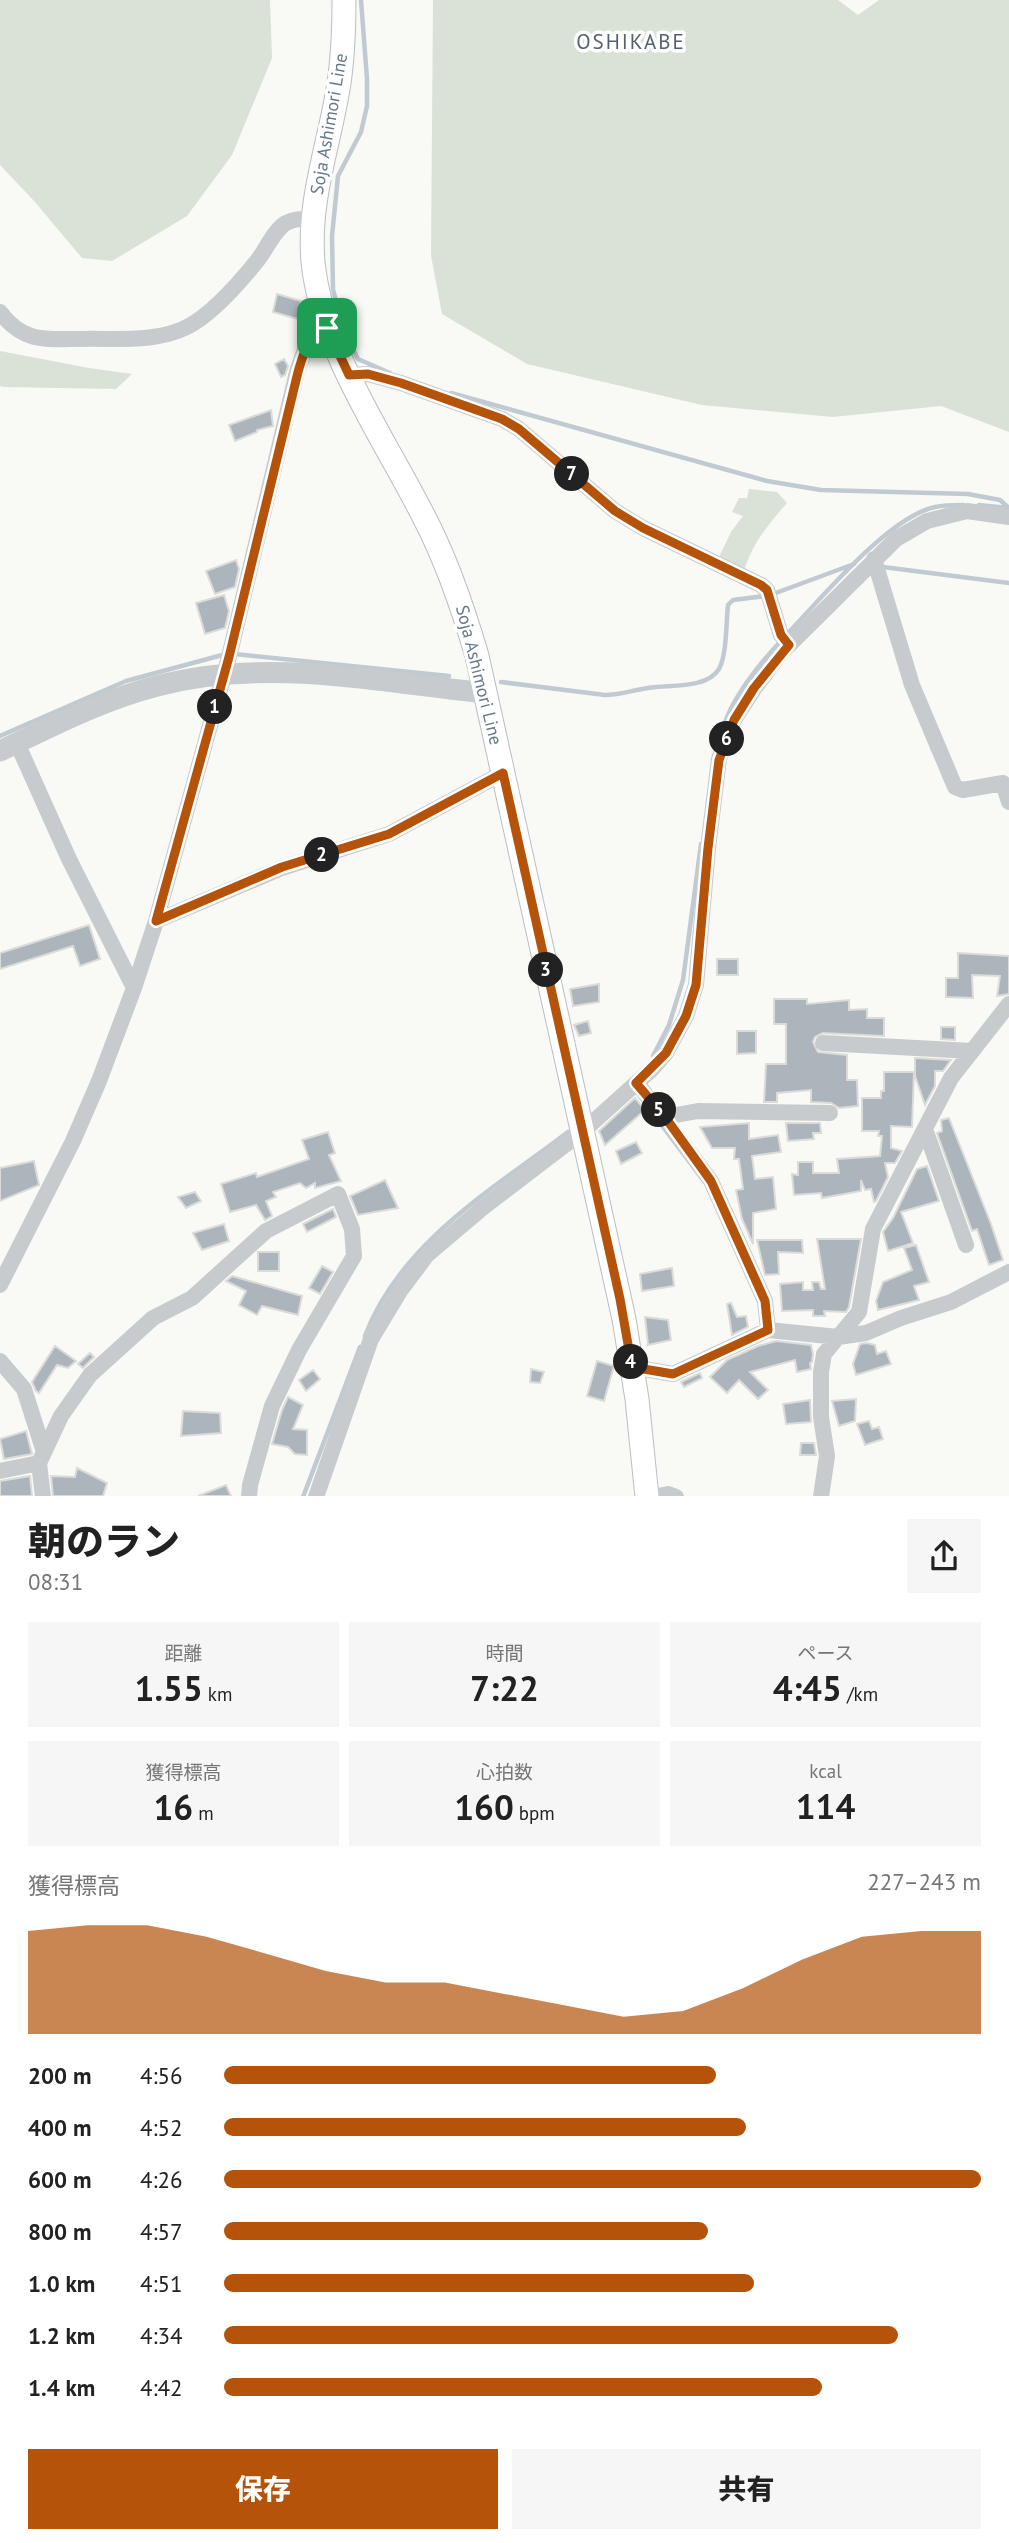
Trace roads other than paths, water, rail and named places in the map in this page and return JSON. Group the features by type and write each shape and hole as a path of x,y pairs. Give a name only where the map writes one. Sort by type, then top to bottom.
{"main road":[{"name":"Soja Ashimori Line","path":"344,0 343,56 337,97 318,178 313,219 318,297 327,328 349,375 425,519 446,565 464,613 486,693 620,1299 632,1367 647,1496"}],"street":[{"path":"0,312 9,324 22,334 49,339 144,338 171,334 189,327 213,308 257,261 284,224 298,219 313,219"},
{"path":"0,1285 73,1141 134,989 156,921 228,660 305,347 311,337 327,328"},
{"path":"349,375 368,374 401,383 502,419 519,429 615,511 769,594 785,641"},
{"path":"316,1496 370,1339 427,1255 485,1206 582,1132 666,1053 686,1016 696,985 719,760 734,720 785,641 896,539 927,521 967,511 1009,517"},
{"path":"874,559 912,685 955,788 963,790 1003,783 1009,802"},
{"path":"134,989 9,747 130,693 195,677 228,660 293,673 486,693"},
{"path":"156,921 282,867 389,834 503,773"},
{"path":"821,1496 827,1456 821,1418 821,1372 824,1354 859,1312 873,1229 951,1078 1009,1004"},
{"path":"823,1042 972,1051"},
{"path":"636,1083 665,1117 711,1181 765,1301 768,1330"},
{"path":"665,1117 698,1111 830,1114"},
{"path":"925,1129 966,1245"},
{"path":"0,1471 41,1457 61,1416 90,1374 153,1318 192,1298 266,1231 338,1194 352,1229 354,1256 299,1350 272,1406 250,1485 250,1496"},
{"path":"632,1367 673,1374 768,1330 838,1337 866,1333 951,1302 1009,1272"},
{"path":"0,1361 24,1389 41,1457 43,1496"},
{"path":"653,1496 676,1496"}],"waterway":[{"path":"361,0 367,106 361,132 338,176 332,236 333,289 342,327 358,359 390,373"},
{"path":"451,393 767,481 821,490 968,494 1000,500 1009,508"},
{"path":"787,634 856,561 897,526 935,507 963,505"},
{"path":"979,505 1008,508"},
{"path":"773,594 854,564"},
{"path":"883,567 1009,583"},
{"path":"501,682 605,695 696,683 713,676 722,663 728,605 733,600 765,596"},
{"path":"724,726 740,692 781,641"},
{"path":"0,736 126,681 226,654"},
{"path":"235,654 449,676"},
{"path":"653,1056 669,1025 683,980 701,844"},
{"path":"365,1336 381,1303 401,1273 425,1246 480,1197 568,1132"},
{"path":"303,1496 360,1347"}],"district":[{"name":"OSHIKABE","path":"631,42"}]}
